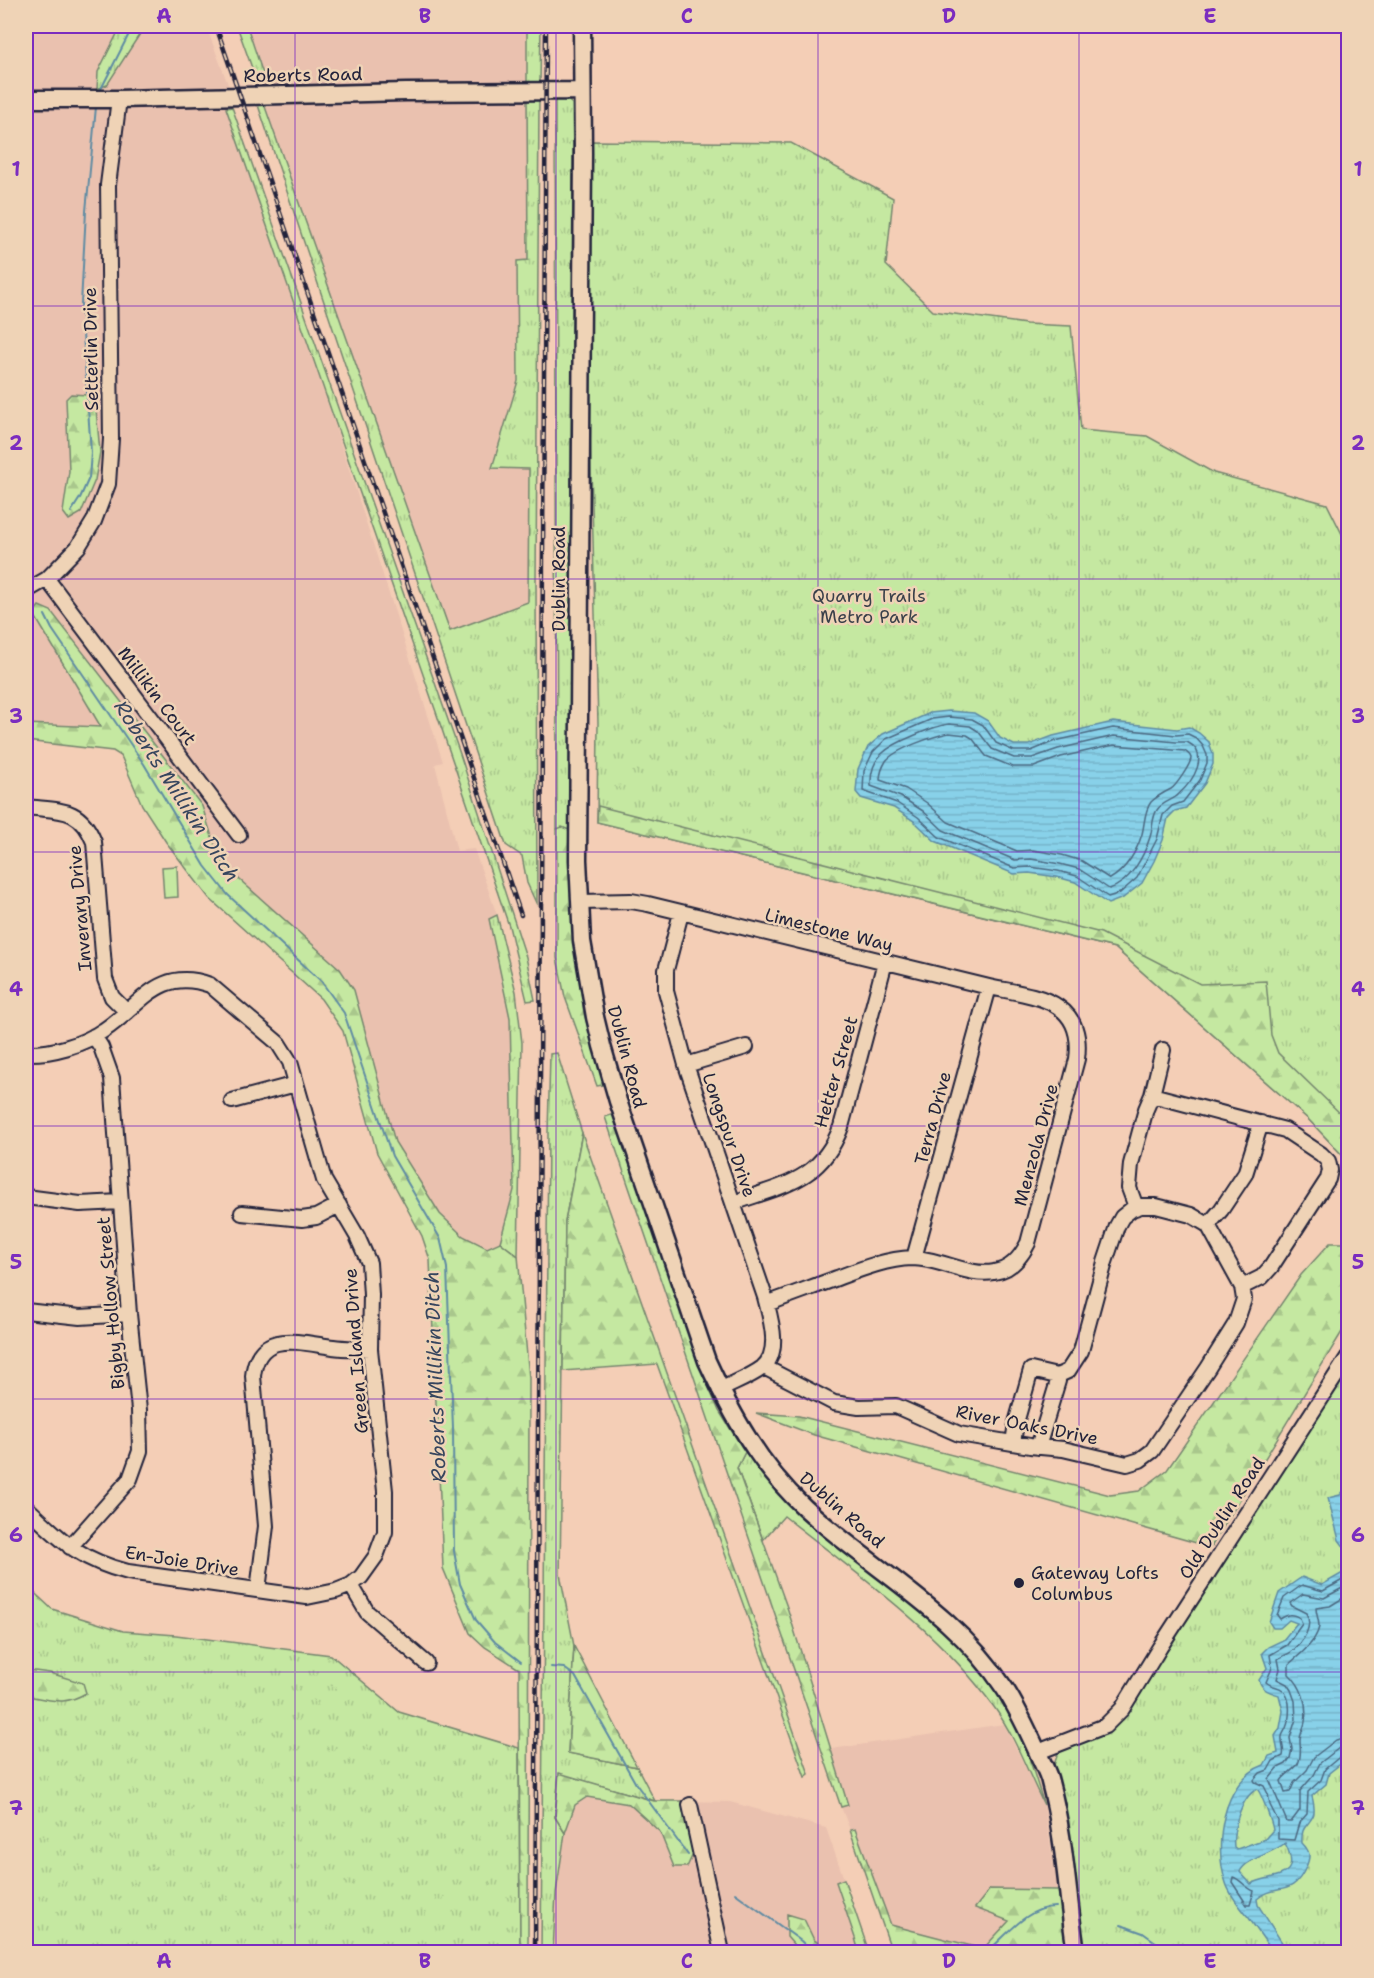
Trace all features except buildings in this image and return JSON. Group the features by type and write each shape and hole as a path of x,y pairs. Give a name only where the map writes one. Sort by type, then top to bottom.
{"main road":[{"name":"Dublin Road","path":"582,26 578,860 585,965 605,1057 641,1170 707,1361 746,1438 792,1495 818,1519 952,1625 983,1658 1006,1690 1025,1724 1050,1780 1058,1819 1076,1953"},
{"name":"Roberts Road","path":"26,99 119,99 385,92 582,91"}],"street":[{"name":"Setterlin Drive","path":"26,591 46,579 69,558 88,533 108,484 111,439 108,185 119,99"},
{"name":"Millikin Court","path":"46,579 238,835"},
{"name":"Inverary Drive","path":"26,807 63,811 78,817 89,828 94,842 105,979 112,997 127,1012"},
{"name":"Limestone Way","path":"580,902 631,901 1038,997 1053,1002 1065,1012"},
{"name":"Longspur Drive","path":"681,913 669,954 666,979 686,1065 767,1304 773,1329 770,1356 764,1366"},
{"name":"Hetter Street","path":"733,1203 797,1180 810,1173 829,1152 841,1127 885,962"},
{"name":"Green Island Drive","path":"127,1012 142,996 164,983 202,974 278,1043 290,1062 324,1180 357,1236 369,1263 370,1348 385,1491 385,1532 382,1544 370,1567 351,1585"},
{"name":"Terra Drive","path":"914,1258 989,987"},
{"path":"26,1053 73,1045 94,1036 127,1012"},
{"name":"Menzola Drive","path":"914,1258 993,1273 1003,1270 1024,1252 1077,1059 1079,1046 1077,1034 1065,1012"},
{"name":"Bigby Hollow Street","path":"70,1547 130,1479 140,1451 139,1410 129,1314 112,1078 101,1047 94,1036"},
{"path":"686,1065 746,1047"},
{"path":"1136,1207 1130,1188 1131,1164 1163,1050"},
{"path":"232,1101 296,1084"},
{"path":"1013,1443 1016,1423 1031,1370 1057,1376 1068,1371 1081,1351 1105,1262 1122,1217 1136,1207 1146,1205 1191,1215 1208,1225 1242,1287 1262,1277 1271,1267 1328,1179 1330,1170 1328,1161 1285,1130 1152,1095"},
{"path":"1208,1225 1245,1174 1261,1123"},
{"path":"26,1197 80,1204 121,1202"},
{"path":"242,1213 302,1219 316,1217 339,1205"},
{"path":"767,1304 872,1265 914,1258"},
{"name":"River Oaks Drive","path":"764,1366 834,1403 859,1407 896,1406 959,1434 1063,1449 1127,1464 1145,1457 1152,1451 1169,1428 1236,1323 1244,1299 1242,1287"},
{"path":"26,1311 80,1317 129,1314"},
{"path":"258,1590 266,1526 253,1376 261,1345 301,1341 335,1348 370,1348"},
{"name":"Old Dublin Road","path":"1038,1752 1105,1726 1122,1709 1348,1357"},
{"path":"720,1390 764,1366"},
{"path":"1038,1447 1058,1381 1057,1376"},
{"name":"En-Joie Drive","path":"26,1507 70,1547 90,1560 128,1572 307,1597 336,1591 351,1585"},
{"path":"351,1585 367,1612 426,1663"},
{"path":"690,1805 722,1953"}],"shaded area":[{"path":"26,26 206,26 229,87 226,108 332,416 443,762 435,764 457,851 474,849 497,915 489,919 510,1018 514,1190 500,1242 487,1248 463,1236 440,1214 395,1142 354,990 340,969 231,872 215,846 202,806 51,611 33,613 102,727 26,724"},
{"path":"247,26 527,26 528,261 517,261 518,381 492,467 529,469 528,603 450,631 263,101 257,82 263,73"},
{"path":"1004,1724 1044,1805 1058,1890 990,1889 1009,1920 983,1949 891,1925 855,1829 850,1830 841,1807 848,1804 831,1749"},
{"path":"587,1797 629,1804 660,1832 693,1854 682,1801 730,1802 826,1828 844,1879 836,1883 859,1952 833,1952 814,1940 804,1919 787,1937 800,1952 553,1952 556,1893 565,1833 575,1805"}],"green space":[{"path":"121,26 145,26 107,85 97,89 98,72"},
{"path":"237,26 247,26 263,74 257,82"},
{"path":"527,26 541,26 540,83 527,83"},
{"path":"527,96 539,97 537,905 527,883 522,856 506,845 257,102 263,101 450,631 528,602 529,469 492,468 518,381 517,261 528,260"},
{"path":"555,96 565,97 572,104 573,154 569,830 557,829"},
{"path":"232,107 460,754 526,957 535,1000 527,1001 509,926 226,108"},
{"name":"Quarry Trails Metro Park","path":"591,141 791,143 893,198 886,265 933,311 1026,324 1071,326 1081,430 1147,436 1214,473 1327,504 1348,546 1348,1161 1309,1120 1115,948 597,822 598,723 587,321"},
{"path":"71,394 87,395 95,399 100,452 95,480 81,513 69,520 63,512 69,471 66,399"},
{"path":"39,606 51,611 202,806 215,846 231,872 340,969 354,990 395,1142 440,1214 463,1236 487,1248 500,1242 518,1256 529,1378 528,1952 520,1952 519,1669 485,1647 470,1633 443,1568 430,1260 422,1236 377,1153 343,1031 321,999 209,898 166,842 142,805 121,756 113,751 26,741 26,724 101,727 33,613"},
{"path":"598,806 1101,933 1200,984 1266,981 1271,1035 1278,1053 1348,1121 1348,1161 1309,1120 1115,948 597,822"},
{"path":"562,827 569,830 576,954 584,1013 604,1085 597,1086 565,997 557,958 557,829"},
{"path":"177,866 178,897 164,898 162,867"},
{"path":"497,915 516,992 522,1043 518,1256 500,1242 514,1190 510,1018 489,919"},
{"path":"557,1053 582,1133 565,1221 560,1574 574,1646 568,1753 637,1767 655,1801 559,1774 555,1817 565,1833 556,1893 553,1952 541,1952 548,1133 550,1054"},
{"path":"614,1114 704,1377 719,1411 745,1452 737,1468 788,1610 848,1805 841,1807 605,1117"},
{"path":"582,1133 809,1774 805,1777 657,1364 563,1371 565,1221"},
{"path":"1330,1243 1348,1243 1348,1322 1211,1547 814,1435 756,1413 799,1416 1110,1495 1139,1491 1167,1470 1301,1275"},
{"path":"1348,1363 1348,1952 1084,1952 1068,1851 1065,1808 1054,1765 1059,1750 1106,1728"},
{"path":"745,1452 786,1499 929,1613 983,1672 1004,1702 1024,1741 1044,1805 1002,1718 972,1679 922,1628 784,1516 763,1540 737,1468"},
{"path":"26,1585 52,1609 123,1631 176,1635 331,1655 399,1712 519,1748 520,1952 26,1952"},
{"path":"574,1646 637,1767 568,1753"},
{"path":"27,1670 50,1673 83,1683 86,1693 66,1701 33,1697 26,1684"},
{"path":"559,1773 654,1801 682,1801 693,1854 687,1867 674,1867 660,1832 629,1804 587,1797 575,1805 565,1833 555,1817"},
{"path":"855,1829 891,1925 983,1949 1009,1921 975,1908 990,1889 1058,1890 1069,1952 892,1952 850,1830"},
{"path":"844,1879 869,1952 859,1952 836,1882"},
{"path":"787,1914 804,1919 814,1940 833,1952 800,1952 787,1937"}],"water":[{"path":"949,711 974,713 988,721 1000,738 1014,745 1029,745 1053,736 1113,722 1177,729 1189,727 1209,742 1213,764 1205,783 1186,808 1175,811 1168,818 1163,840 1142,883 1123,898 1108,904 1075,882 1029,873 1014,874 935,841 914,821 894,808 861,798 856,792 858,769 868,747 883,734 930,713"},
{"path":"1348,1486 1348,1552 1339,1540 1328,1498 1340,1495"},
{"path":"1348,1570 1348,1758 1329,1773 1326,1784 1312,1796 1314,1814 1303,1830 1302,1837 1302,1843 1309,1857 1301,1877 1289,1887 1264,1894 1257,1899 1258,1905 1288,1952 1273,1952 1228,1888 1222,1868 1221,1833 1230,1799 1239,1785 1250,1773 1264,1765 1269,1756 1278,1753 1275,1736 1280,1728 1283,1711 1279,1695 1266,1690 1259,1680 1267,1668 1262,1653 1268,1647 1283,1640 1297,1623 1289,1620 1280,1628 1273,1628 1269,1622 1279,1593 1302,1577 1322,1585","holes":["1257,1789 1273,1830 1265,1839 1237,1849 1234,1847 1236,1823 1246,1799","1285,1843 1291,1864 1283,1874 1251,1884 1240,1872 1248,1863"]}],"waterway":[{"name":"Roberts Millikin Ditch","path":"100,91 133,26"},
{"name":"Roberts Millikin Ditch","path":"71,512 89,478 91,453 81,304 86,211 96,107"},
{"name":"Roberts Millikin Ditch","path":"45,615 52,629 144,764 205,866 228,895 321,981 344,1013 392,1156 440,1238 447,1268 453,1428 454,1551 460,1584 476,1620 495,1642 521,1662"},
{"name":"Roberts Millikin Ditch","path":"551,1667 564,1668 575,1676 636,1784 688,1855"},
{"name":"Roberts Millikin Ditch","path":"735,1893 801,1941 812,1952"},
{"name":"Roberts Millikin Ditch","path":"987,1952 1010,1930 1036,1911 1056,1907"},
{"name":"Roberts Millikin Ditch","path":"1121,1925 1143,1933 1157,1943 1177,1952"}],"railway":[{"path":"216,26 521,915"},
{"path":"535,1952 546,26"}],"place":[{"name":"Gateway Lofts Columbus","path":"1019,1583"}]}
